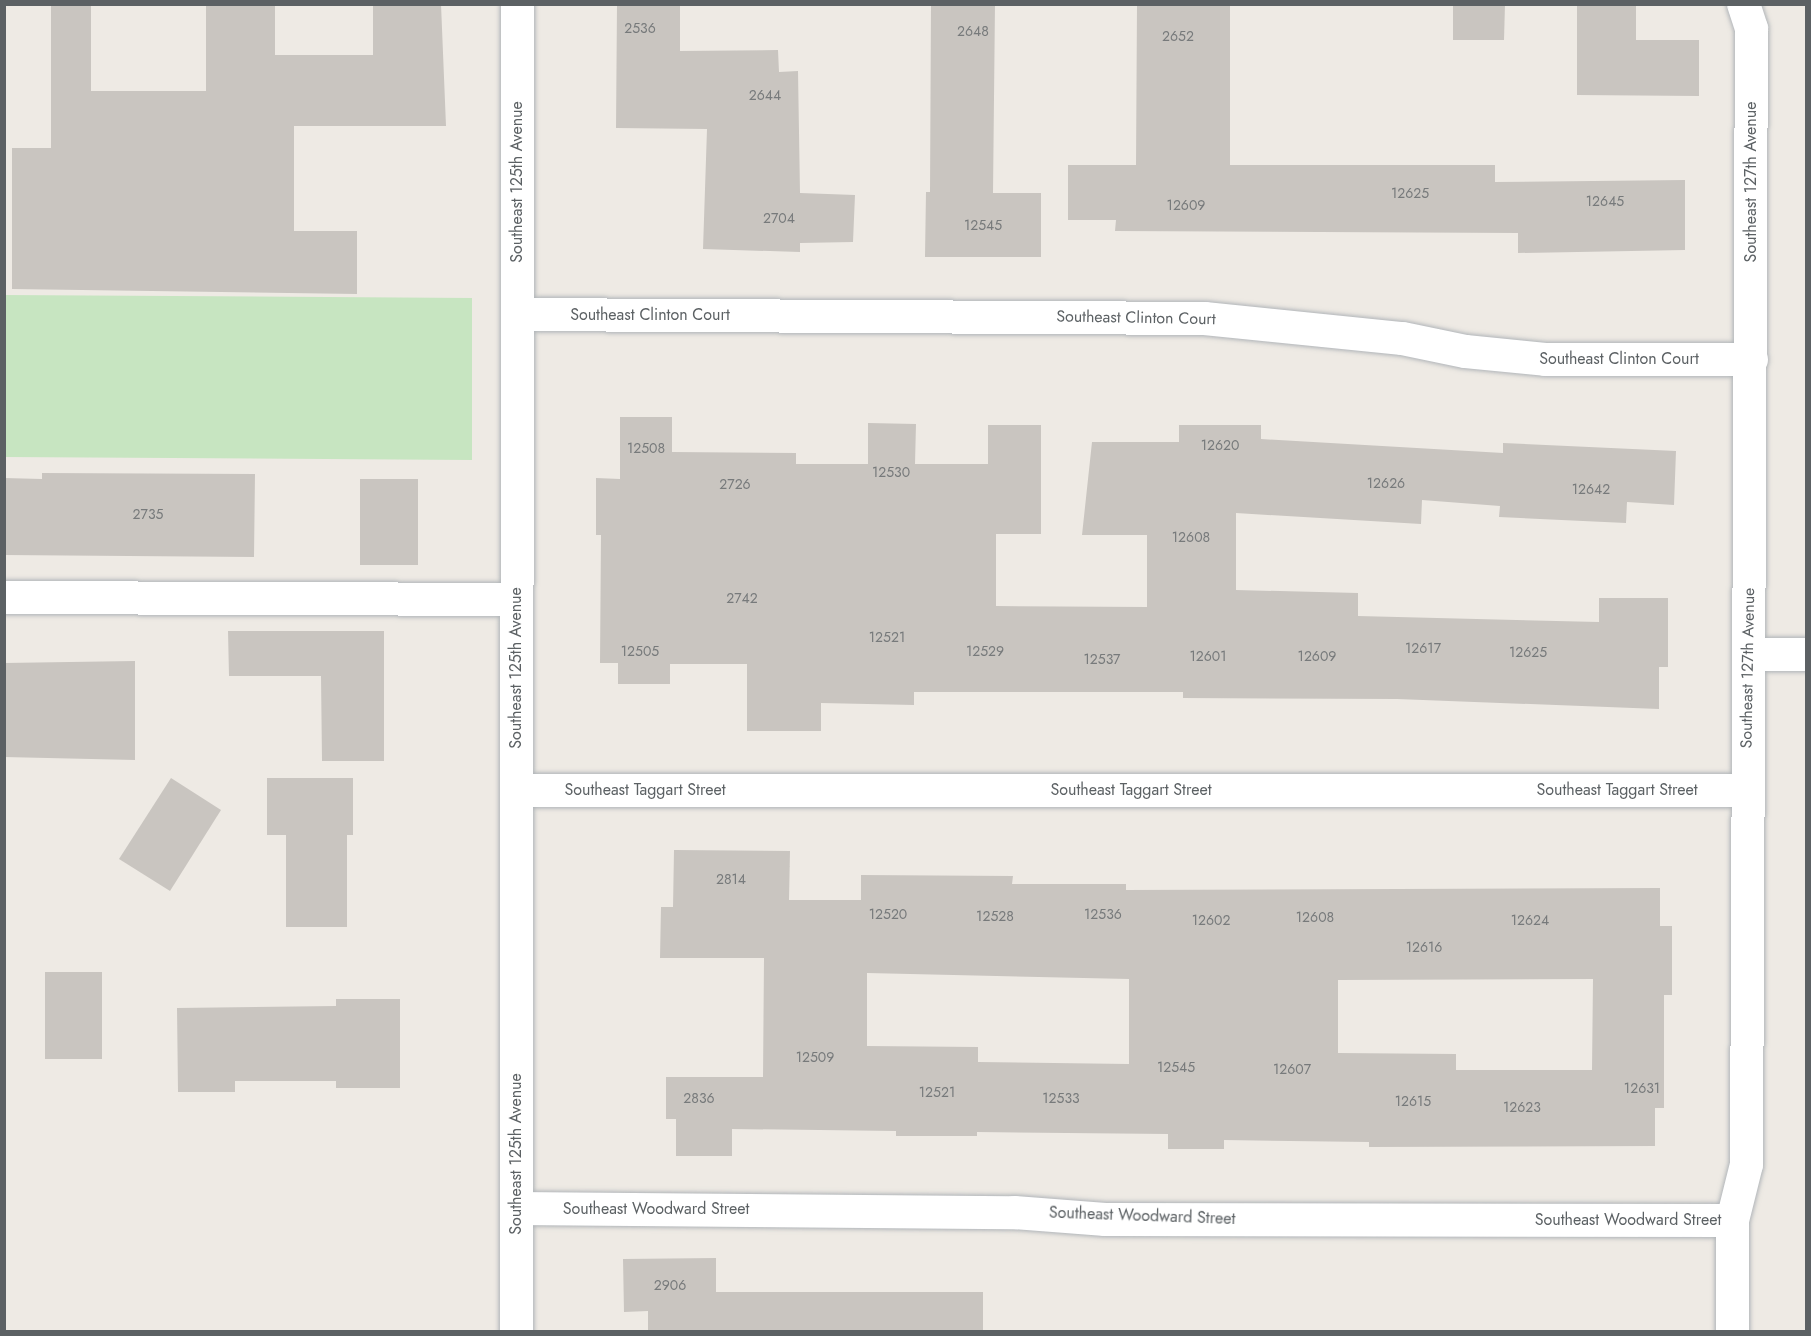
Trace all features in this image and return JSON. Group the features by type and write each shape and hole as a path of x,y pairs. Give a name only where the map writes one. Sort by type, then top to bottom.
{"street":[{"name":"Southeast 125th Avenue","path":"516,1332 517,4"},
{"name":"Southeast 127th Avenue","path":"1732,1332 1732,1220 1746,1164 1751,28 1743,4"},
{"name":"Southeast Clinton Court","path":"517,314 1204,318 1402,338 1465,351 1545,359 1751,359"},
{"path":"4,597 516,599"},
{"path":"1748,654 1806,654"},
{"name":"Southeast Taggart Street","path":"516,790 1746,790"},
{"name":"Southeast Woodward Street","path":"516,1208 1014,1212 1105,1219 1732,1220"}],"green space":[{"path":"5,295 472,298 472,460 5,457"}],"building":[{"path":"51,4 91,4 91,91 206,91 206,4 275,4 275,55 373,55 373,4 441,4 446,126 294,126 294,231 357,231 357,294 12,289 12,148 51,148"},
{"path":"617,4 680,4 680,51 778,50 779,72 798,71 800,193 855,195 853,242 800,243 800,252 703,249 707,129 616,128"},
{"path":"931,4 995,4 993,193 1041,193 1041,257 925,257 926,192 930,192"},
{"path":"1137,4 1230,4 1230,165 1495,165 1495,182 1685,180 1685,250 1518,253 1518,233 1115,231 1116,220 1068,220 1068,165 1136,165"},
{"path":"1453,4 1505,4 1504,40 1453,40"},
{"path":"1577,4 1636,4 1636,40 1699,40 1699,96 1577,95"},
{"path":"620,417 672,417 672,452 796,453 796,464 868,464 868,423 916,424 915,464 988,464 988,425 1041,425 1041,534 996,534 996,606 1147,607 1147,535 1082,535 1092,442 1179,442 1179,425 1261,425 1261,439 1503,453 1503,443 1676,451 1674,505 1627,502 1626,523 1499,517 1500,506 1422,500 1421,524 1236,513 1236,590 1358,593 1358,616 1599,622 1599,598 1668,598 1668,667 1659,667 1659,709 1397,699 1183,698 1183,692 914,692 914,705 821,703 821,731 747,731 747,664 670,664 670,684 618,684 618,663 600,663 601,535 596,535 596,478 620,479"},
{"path":"42,473 255,474 254,557 4,555 4,478 42,479"},
{"path":"360,479 418,479 418,565 360,565"},
{"path":"228,631 384,631 384,761 322,761 321,676 229,676"},
{"path":"135,661 135,760 4,757 4,663"},
{"path":"171,778 221,810 170,891 119,859"},
{"path":"267,778 353,778 353,835 347,835 347,927 286,927 286,835 267,835"},
{"path":"674,850 790,851 789,900 861,900 861,875 1013,876 1012,884 1126,884 1126,890 1660,888 1660,926 1672,926 1672,995 1664,995 1664,1108 1655,1108 1655,1146 1369,1147 1369,1142 1224,1140 1224,1149 1168,1149 1168,1134 977,1132 977,1136 896,1136 896,1131 732,1129 732,1156 676,1156 676,1119 666,1119 666,1077 763,1077 764,958 660,958 661,907 673,907","holes":["867,973 1129,979 1129,1064 978,1062 978,1047 867,1046","1593,979 1592,1070 1456,1070 1456,1054 1338,1053 1338,980"]},
{"path":"45,972 102,972 102,1059 45,1059"},
{"path":"336,999 400,999 400,1088 336,1088 336,1081 235,1081 235,1092 178,1092 177,1008 336,1006"},
{"path":"716,1258 716,1292 983,1292 983,1332 648,1332 648,1311 624,1312 623,1259"}]}
